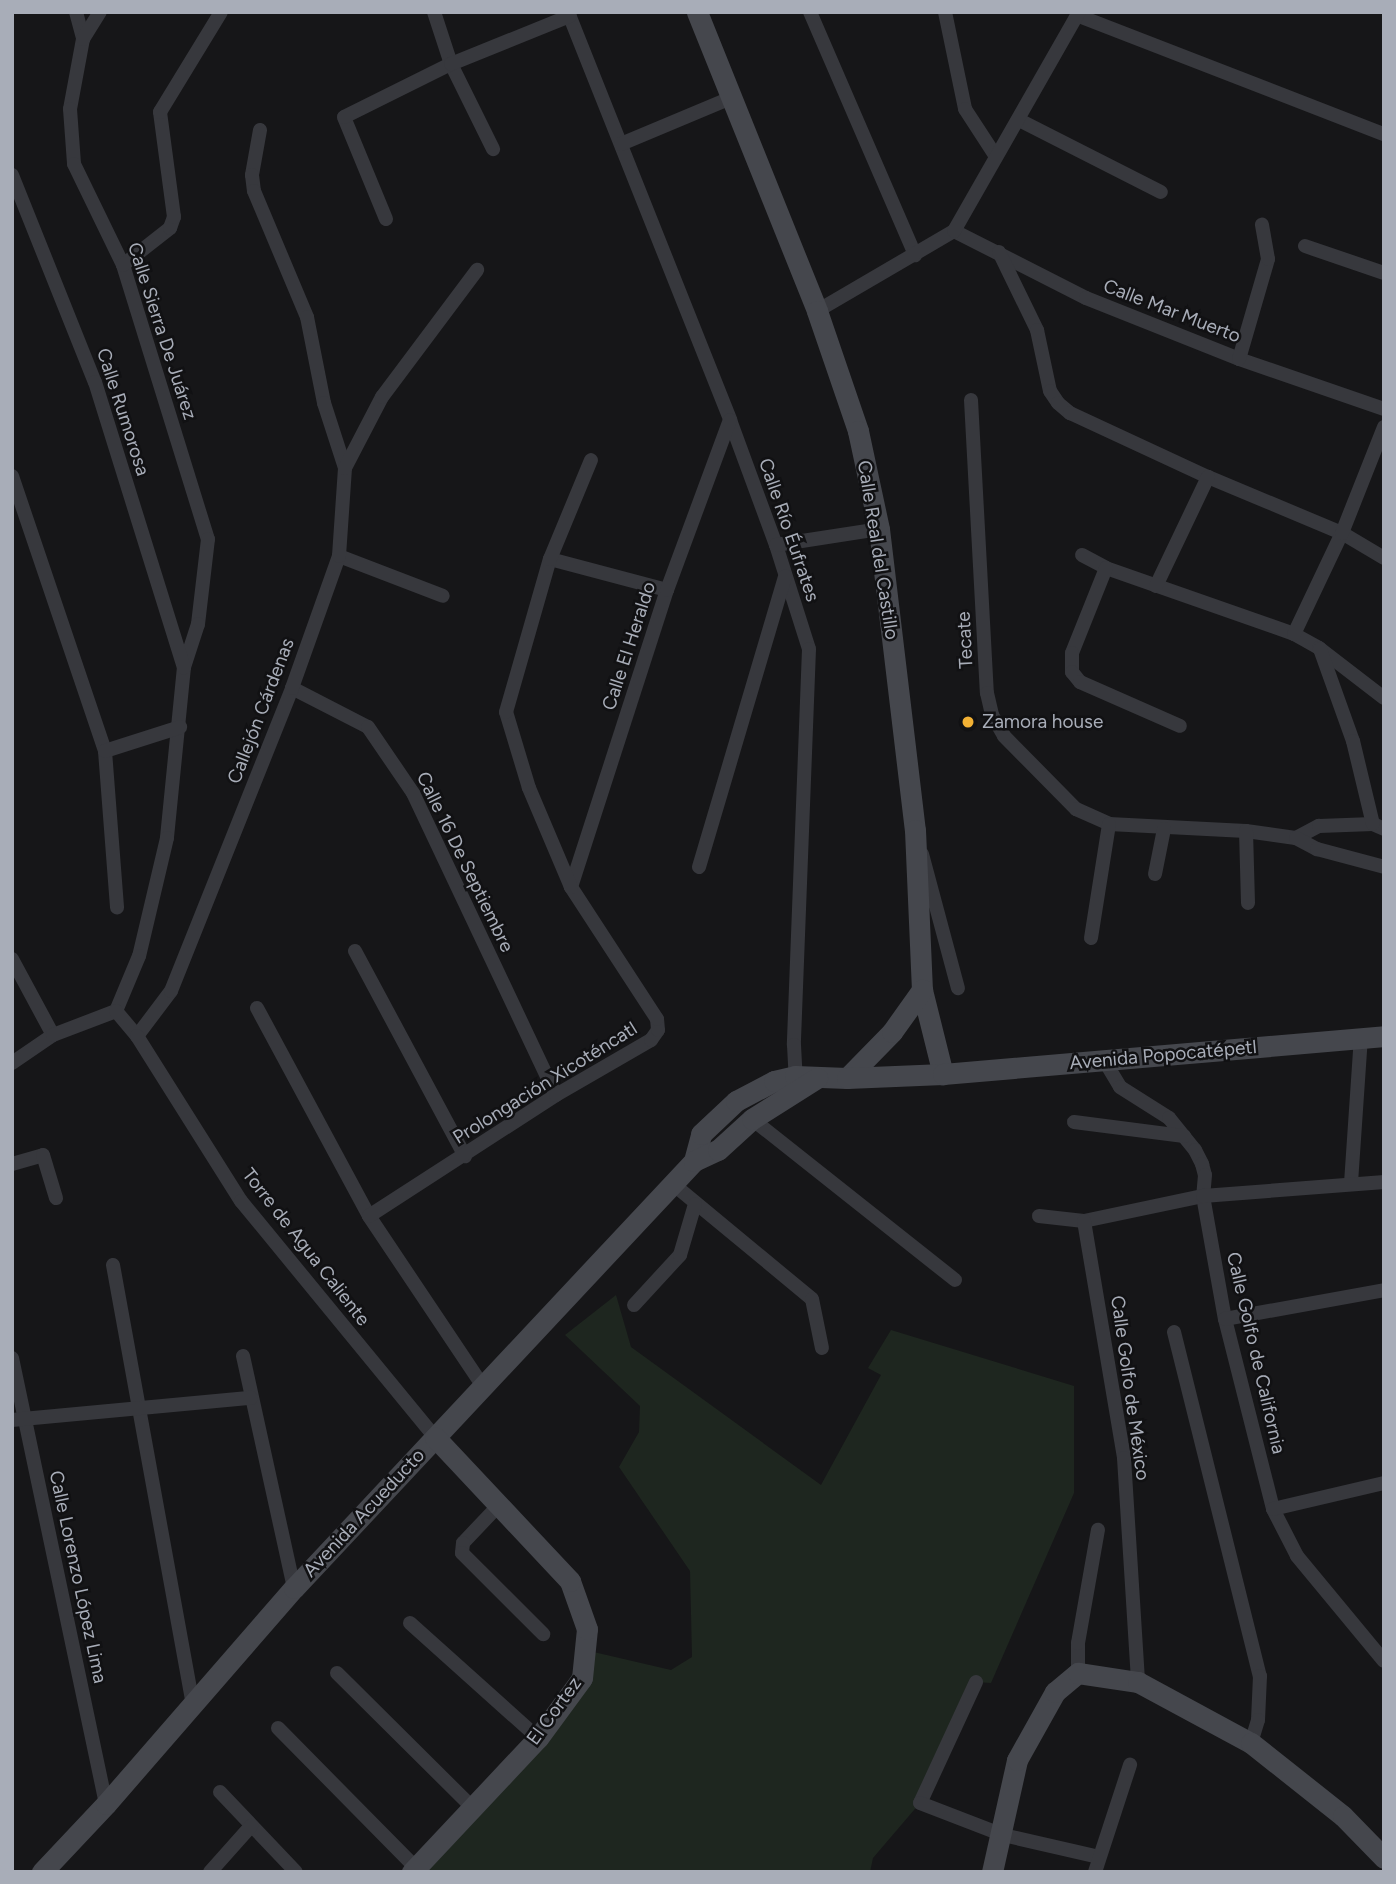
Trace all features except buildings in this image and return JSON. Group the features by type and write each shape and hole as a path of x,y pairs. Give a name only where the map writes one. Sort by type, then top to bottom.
{"street":[{"name":"Calle Sierra De Juárez","path":"76,12 83,39 70,109 74,164 123,265 208,539 198,624 184,667"},
{"path":"83,39 100,12"},
{"path":"123,265 170,228 174,217 160,112 221,12"},
{"path":"434,12 451,64 493,149"},
{"name":"Calle Real del Castillo","path":"697,12 817,311 858,431 878,528 915,830 922,990 943,1074"},
{"path":"810,12 915,255"},
{"path":"945,12 965,109 995,155"},
{"path":"386,219 344,117 451,64 569,14"},
{"name":"Calle Río Éufrates","path":"569,14 730,420 776,545 809,649 796,1084"},
{"path":"817,311 954,231 995,155 1019,120 1079,14 1384,134"},
{"path":"621,144 731,98"},
{"path":"1019,120 1161,192"},
{"path":"260,130 252,175 254,191 307,317 324,403 345,468"},
{"name":"Calle Rumorosa","path":"12,175 95,382 184,667"},
{"path":"1239,359 1268,259 1262,225"},
{"name":"Calle Mar Muerto","path":"954,231 1086,298 1239,359 1384,409"},
{"path":"1305,246 1384,273"},
{"path":"999,252 1037,330 1050,391 1058,403 1082,421 1342,533 1384,558"},
{"name":"Callejón Cárdenas","path":"137,1036 171,991 292,688 339,556 345,468 382,397 477,270"},
{"name":"Tecate","path":"971,400 987,692 992,715 1004,736 1076,809 1109,824 1164,829 1246,831 1296,838"},
{"name":"Calle El Heraldo","path":"571,887 667,590 730,420"},
{"path":"1294,634 1342,533 1384,426"},
{"name":"Prolongación Xicoténcatl","path":"369,1216 556,1095 651,1041 658,1031 657,1019 571,887 529,788 506,712 551,559 591,460"},
{"path":"1156,586 1208,477"},
{"path":"14,485 105,751 117,908"},
{"path":"776,545 878,528"},
{"path":"1082,555 1106,568 1294,634 1320,648 1384,698"},
{"path":"339,556 443,596"},
{"path":"551,559 667,590"},
{"path":"1106,568 1072,653 1072,672 1080,682 1180,726"},
{"path":"699,867 785,576"},
{"path":"1296,838 1319,825 1378,826 1353,741 1320,648"},
{"path":"12,1063 53,1035 116,1011 139,956 167,838 184,667"},
{"name":"Calle 16 De Septiembre","path":"292,688 368,727 414,793 556,1095"},
{"path":"105,751 180,727"},
{"path":"1091,938 1109,824"},
{"path":"1155,874 1164,829"},
{"path":"915,830 958,988"},
{"path":"1246,831 1248,903"},
{"path":"1296,838 1317,849 1384,867"},
{"path":"355,951 465,1156"},
{"path":"12,959 53,1035"},
{"path":"847,1078 892,1032 922,990"},
{"path":"257,1008 369,1216 483,1386"},
{"path":"116,1011 137,1036"},
{"name":"Torre de Agua Caliente","path":"137,1036 241,1201 435,1437"},
{"name":"Avenida Popocatépetl","path":"943,1074 1384,1036"},
{"path":"1351,1183 1361,1038"},
{"name":"Calle Golfo de California","path":"1104,1060 1112,1078 1120,1087 1169,1118 1202,1164 1205,1175 1203,1196 1225,1320 1273,1509 1297,1556 1384,1661"},
{"name":"Avenida Acueducto","path":"42,1872 106,1804 294,1588 694,1161 718,1150 796,1084 817,1078 943,1074"},
{"name":"Avenida Acueducto","path":"694,1161 701,1134 736,1101 774,1081 796,1084"},
{"path":"752,1119 955,1280"},
{"path":"1074,1122 1184,1136"},
{"path":"12,1164 43,1154 55,1198"},
{"path":"1039,1216 1084,1221 1203,1196 1384,1182"},
{"path":"673,1184 812,1299 822,1348"},
{"path":"634,1305 680,1255 695,1204"},
{"name":"Calle Golfo de México","path":"1084,1221 1124,1458 1138,1682"},
{"path":"113,1265 193,1705"},
{"path":"1225,1320 1384,1290"},
{"path":"1174,1332 1260,1676 1258,1720 1251,1743"},
{"path":"243,1356 294,1588"},
{"name":"Calle Lorenzo López Lima","path":"12,1358 18,1419 106,1804"},
{"path":"18,1419 251,1398"},
{"name":"El Cortez","path":"415,1871 538,1738 582,1678 587,1629 570,1581 435,1437"},
{"path":"1273,1509 1384,1483"},
{"path":"499,1505 463,1543 462,1553 543,1634"},
{"path":"1079,1673 1078,1643 1098,1530"},
{"path":"410,1623 538,1738"},
{"path":"337,1673 473,1808"},
{"path":"992,1872 1003,1835 1017,1760 1055,1692 1079,1673 1138,1682 1251,1743 1343,1816 1384,1858"},
{"path":"976,1682 919,1803 1003,1835 1097,1865 1130,1765"},
{"path":"278,1728 415,1871"},
{"path":"220,1793 296,1872"},
{"path":"210,1872 251,1826"}],"shaded area":[{"path":"616,1295 631,1347 821,1485 881,1375 868,1368 891,1330 1074,1386 1074,1493 991,1683 976,1682 920,1803 873,1858 870,1872 412,1872 538,1738 585,1650 671,1670 692,1657 690,1571 619,1467 639,1432 640,1406 565,1335"}],"place":[{"name":"Zamora house","path":"968,722"}]}
